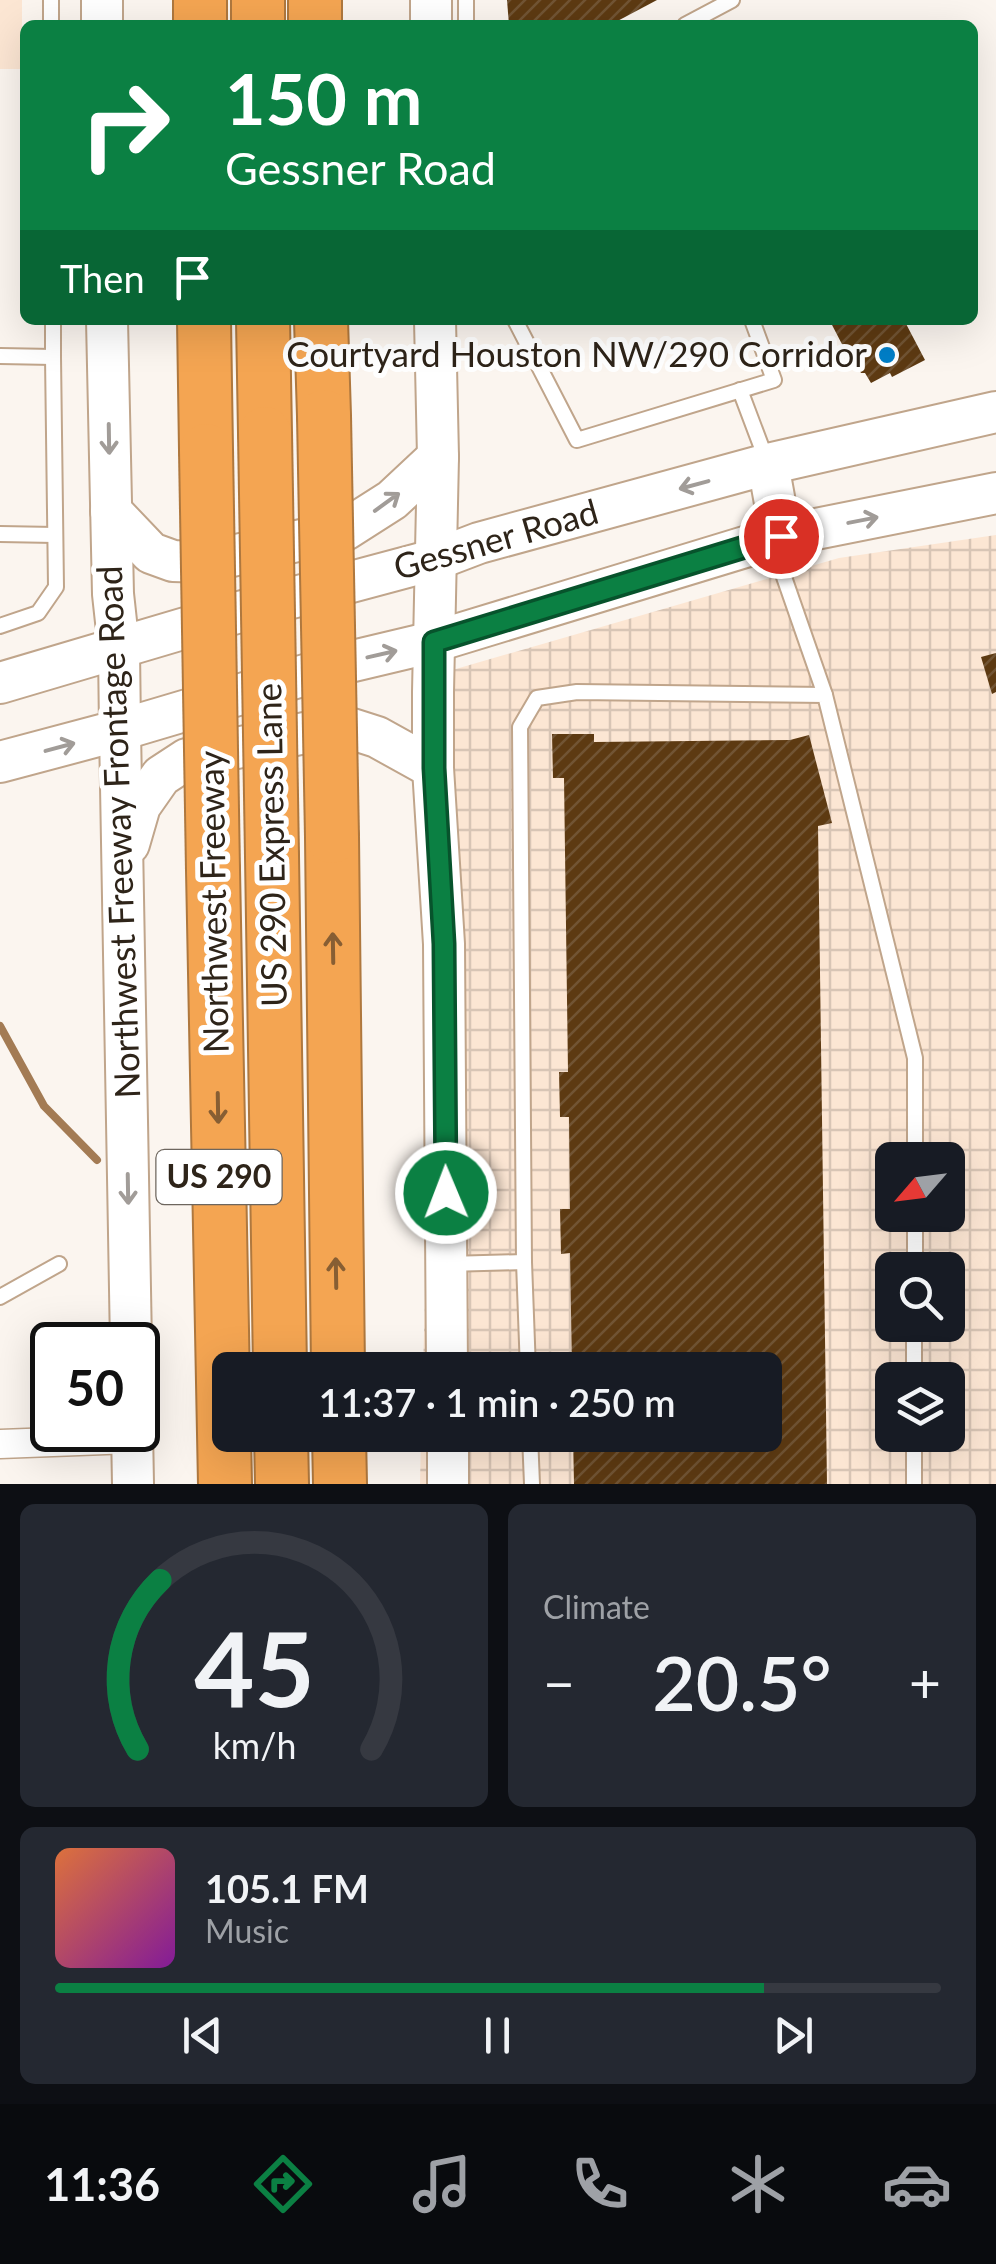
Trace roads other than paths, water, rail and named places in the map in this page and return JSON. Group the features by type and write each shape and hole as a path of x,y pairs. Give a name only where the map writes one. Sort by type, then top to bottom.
{"highway":[{"name":"Northwest Freeway","path":"204,325 225,1484"},
{"name":"US 290 Express Lane","path":"263,325 280,1352"},
{"path":"321,325 338,1352"},
{"path":"281,1452 282,1484"},
{"path":"339,1452 340,1484"}],"main road":[{"name":"Northwest Freeway Frontage Road","path":"107,325 110,512 120,730 130,1322"},
{"path":"436,325 434,768 444,944 447,1352"},
{"name":"Gessner Road","path":"0,683 436,559 479,543 768,464 996,412"},
{"path":"110,512 151,553 173,561 206,562 345,530 392,500 438,458"},
{"path":"768,464 781,536"},
{"path":"0,762 350,662 434,642 781,536 996,493"},
{"path":"123,864 140,806 161,776 187,759 327,728 352,728 434,768"},
{"path":"132,1452 133,1484"},
{"path":"448,1452 448,1484"}],"street":[{"path":"0,1444 30,1442"}],"lane":[{"path":"694,20 732,0"},
{"path":"0,626 38,612 56,586 53,325"},
{"path":"517,325 577,440 774,380 754,325"},
{"path":"0,356 53,357"},
{"path":"740,390 768,464"},
{"path":"0,534 55,534"},
{"path":"781,536 784,577 826,695 915,1058 915,1142"},
{"path":"527,1352 520,727 537,698 578,692 826,695"},
{"path":"447,1264 524,1262"},
{"path":"0,1297 59,1264"},
{"path":"531,1452 532,1484"},
{"path":"914,1452 914,1484"}],"waterway":[{"path":"0,1026 44,1106 97,1160"}],"place":[{"name":"Courtyard Houston NW/290 Corridor","path":"887,355"}]}
